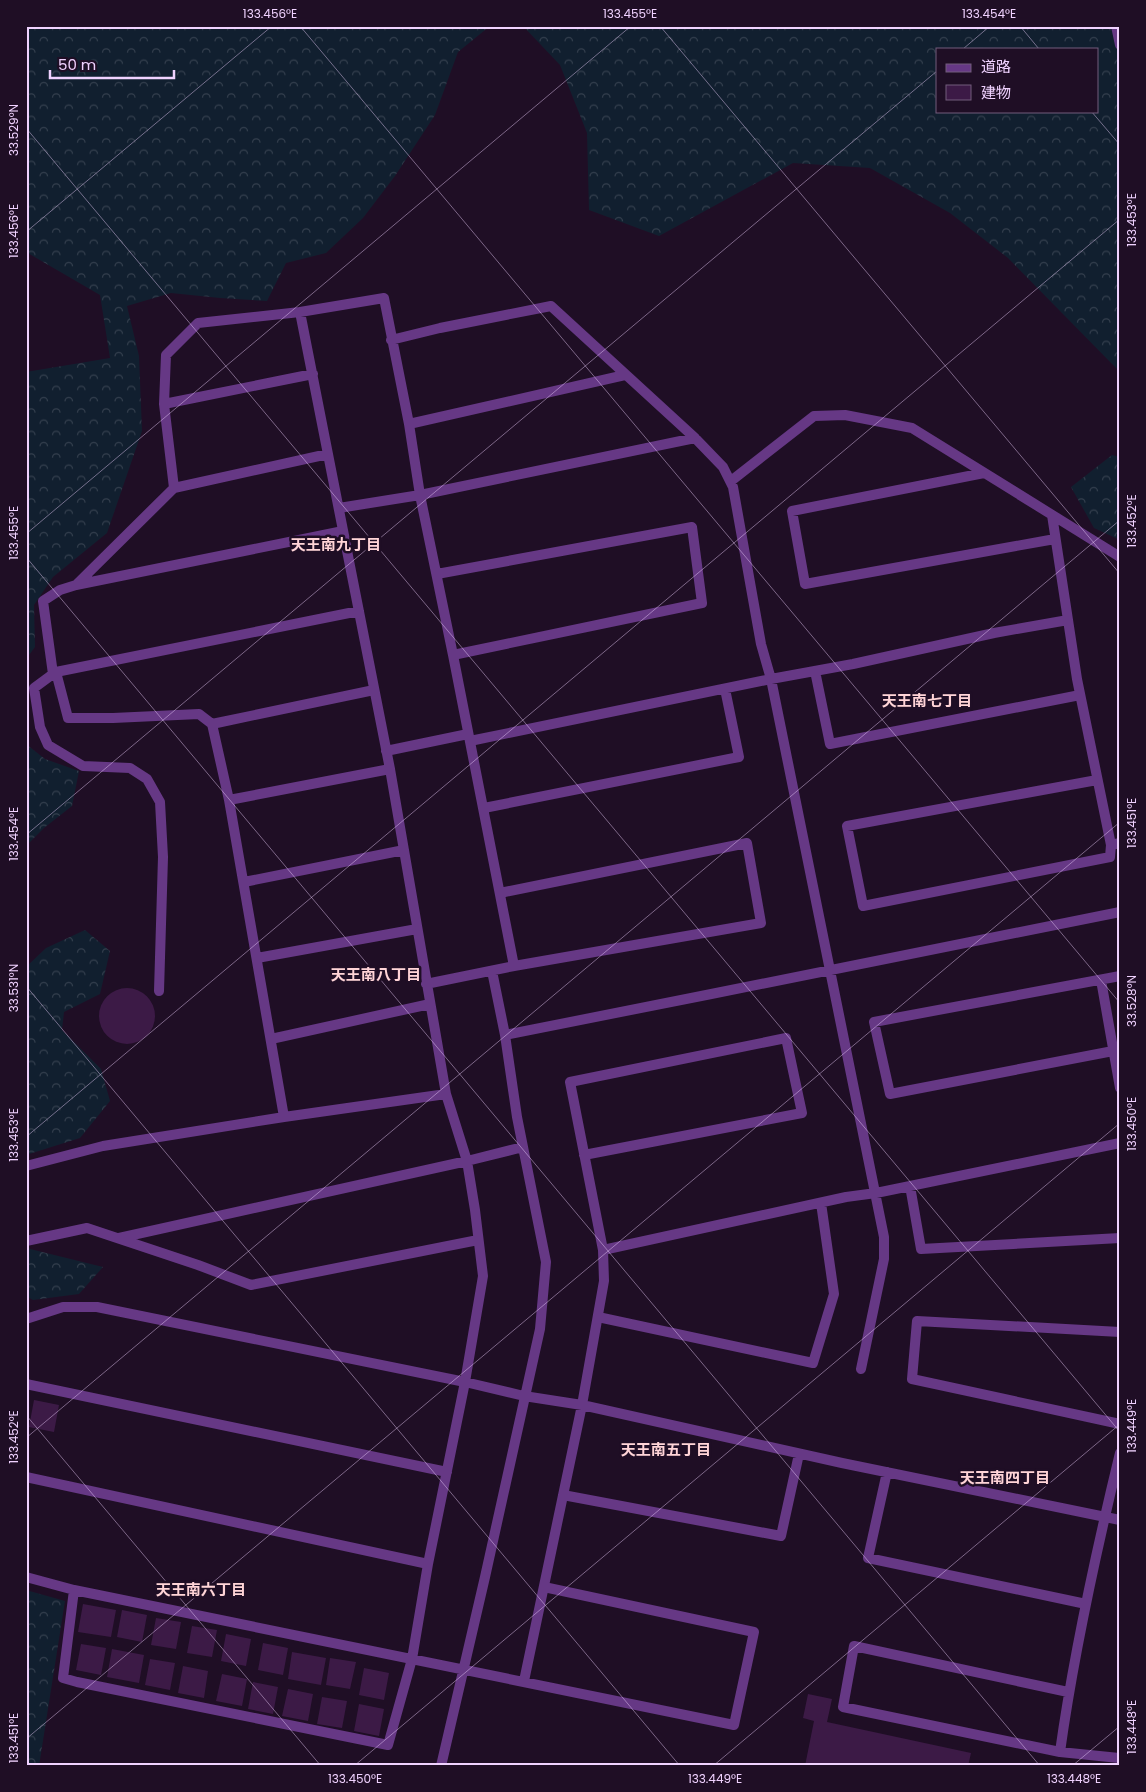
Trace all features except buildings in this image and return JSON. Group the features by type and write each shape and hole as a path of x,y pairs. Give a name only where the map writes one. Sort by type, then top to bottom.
{"street":[{"path":"1116,26 1120,45"},
{"path":"174,488 164,404 166,355 198,323 300,312 384,298 420,495 484,808 514,966"},
{"path":"391,340 440,328 551,306 695,438 723,467 734,487 761,644 771,679 884,1237 884,1259 860,1369"},
{"path":"74,1590 63,1678 388,1745 412,1659 428,1564 465,1382 483,1276 467,1162 446,1094 390,769 300,312"},
{"path":"164,404 313,374"},
{"path":"408,424 625,375"},
{"path":"730,481 814,416 845,415 912,428 1120,557"},
{"path":"339,508 420,495 695,438"},
{"path":"76,585 174,488 328,454"},
{"path":"984,473 792,511 805,584 1056,539"},
{"path":"1052,514 1080,695 1097,780 1115,844 1110,857 864,906 847,826 1097,780"},
{"path":"436,574 692,527 702,603 453,654"},
{"path":"284,1117 229,800 212,724 199,714 68,718 54,673 43,601 60,590 76,585 344,531"},
{"path":"159,991 163,857 160,802 146,780 130,768 83,766 48,745 40,727 34,688 54,673 359,611"},
{"path":"386,750 469,738 815,671 994,633 1068,620"},
{"path":"815,671 830,744 1080,695"},
{"path":"484,808 739,757 725,689"},
{"path":"212,724 374,690"},
{"path":"229,800 390,769"},
{"path":"426,984 514,966 761,923 747,843 500,893"},
{"path":"244,882 404,850"},
{"path":"505,1035 1120,912"},
{"path":"257,958 417,929"},
{"path":"441,1766 540,1329 546,1262 523,1147 505,1035 492,971"},
{"path":"1113,1051 890,1094 874,1022 1120,976"},
{"path":"1101,980 1120,1088"},
{"path":"271,1039 430,1004"},
{"path":"524,1681 582,1404 604,1281 603,1250 584,1155 570,1082 786,1038 802,1113 584,1155"},
{"path":"26,1166 103,1146 284,1117 446,1094"},
{"path":"603,1250 821,1202 876,1193 1120,1143"},
{"path":"118,1238 467,1162 523,1147"},
{"path":"910,1186 921,1249 1120,1238"},
{"path":"598,1317 813,1364 834,1294 821,1202"},
{"path":"26,1241 87,1228 251,1285 478,1240"},
{"path":"26,1319 63,1307 97,1307 465,1382 524,1396 582,1404 799,1454 1120,1520"},
{"path":"1120,1332 917,1321 912,1379 1120,1424"},
{"path":"26,1384 447,1472"},
{"path":"1060,1752 1068,1692 1104,1517 1120,1453"},
{"path":"563,1495 780,1536 799,1454"},
{"path":"887,1472 868,1558 1086,1604"},
{"path":"26,1477 428,1564"},
{"path":"26,1577 74,1590 734,1725 754,1632 544,1587"},
{"path":"1068,1692 854,1646 844,1707 1060,1752 1119,1759"}],"green space":[{"path":"26,26 490,26 458,52 435,115 395,176 363,218 326,253 286,263 267,301 171,293 127,306 139,356 142,431 107,533 53,577 34,605 35,647 26,659 26,372 110,358 100,295 26,252"},
{"path":"523,26 1120,26 1120,396 1117,369 1008,258 950,213 870,168 793,163 659,236 589,210 587,133 560,65"},
{"path":"1112,455 1120,457 1120,540 1094,528 1071,487"},
{"path":"26,744 45,759 79,771 72,806 44,828 26,846"},
{"path":"85,930 110,951 100,994 64,1012 62,1030 101,1069 110,1101 80,1138 26,1155 26,967 46,948"},
{"path":"26,1245 30,1249 103,1267 79,1294 33,1300 26,1296"},
{"path":"26,1590 65,1601 39,1766 26,1766"}],"district":[{"name":"天王南九丁目","path":"336,545"},
{"name":"天王南七丁目","path":"927,701"},
{"name":"天王南八丁目","path":"376,975"},
{"name":"天王南五丁目","path":"666,1450"},
{"name":"天王南四丁目","path":"1005,1478"},
{"name":"天王南六丁目","path":"201,1590"}]}
